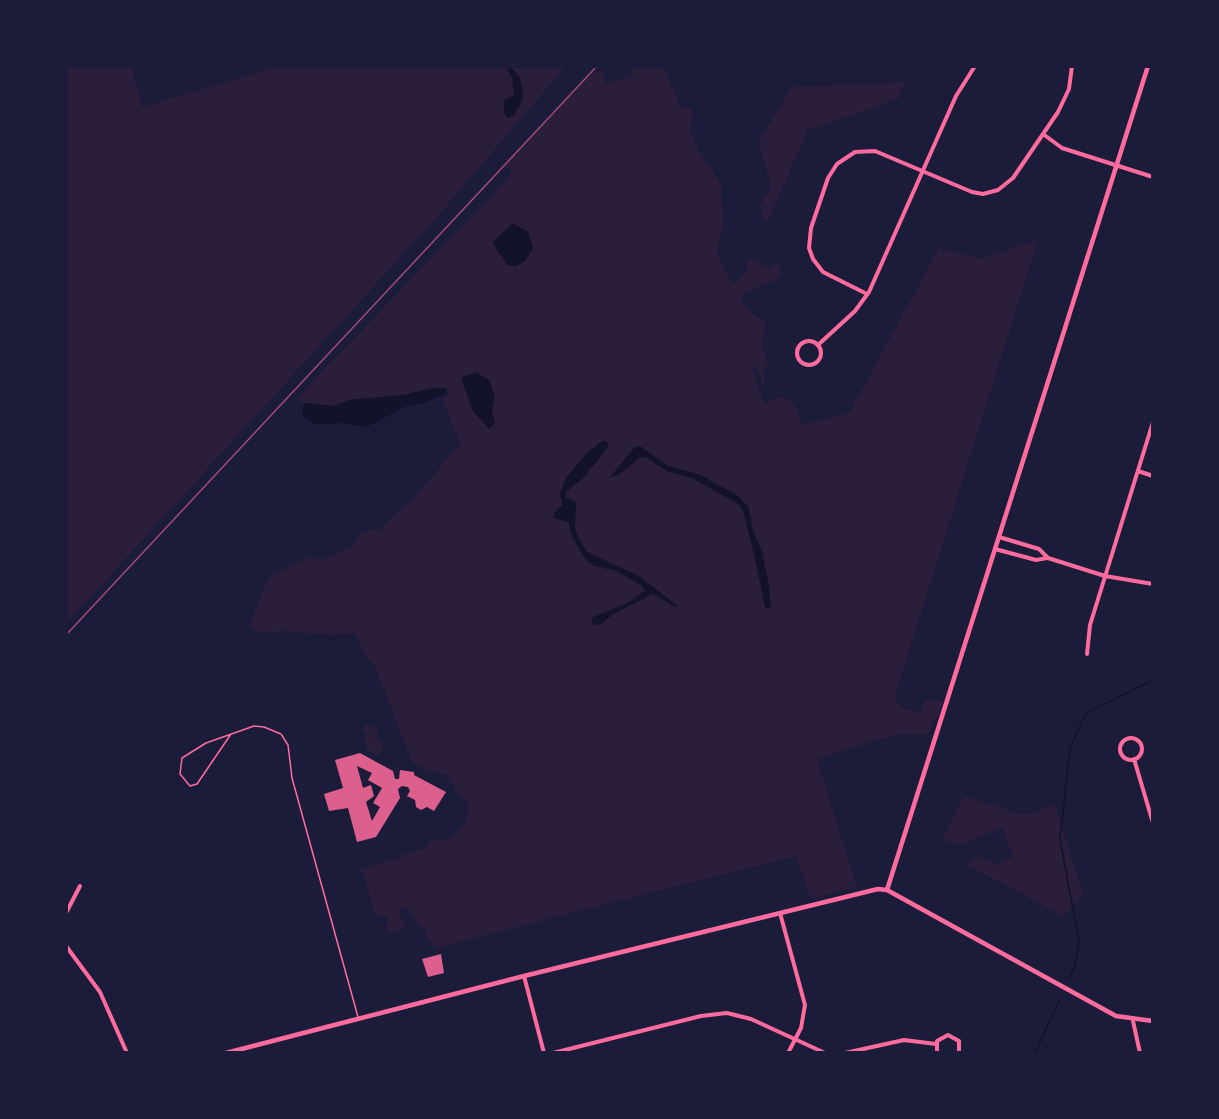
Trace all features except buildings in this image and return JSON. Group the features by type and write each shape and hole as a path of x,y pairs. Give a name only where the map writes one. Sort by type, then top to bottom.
{"street":[{"path":"818,345 855,311 867,294 956,96 975,66"},
{"path":"867,294 828,276 819,268 810,254 809,233 831,173 845,157 865,150 880,152 972,192 993,192 1010,182 1043,134 1066,97 1072,66"},
{"path":"887,890 1148,66"},
{"path":"1043,134 1062,148 1153,177"},
{"path":"810,341 818,345 821,354 817,362 808,365 800,361 797,352 801,344 810,341"},
{"path":"1087,654 1090,625 1153,423"},
{"path":"1138,471 1153,476"},
{"path":"999,537 1039,549 1048,558"},
{"path":"995,549 1036,560 1048,558 1105,576 1153,584"},
{"path":"1129,738 1135,739 1141,745 1140,754 1134,759 1126,759 1120,752 1121,743 1129,738"},
{"path":"1134,759 1153,823"},
{"path":"66,913 80,886"},
{"path":"226,1053 524,975 862,891 887,890 1095,1006 1133,1021 1153,1021"},
{"path":"780,912 804,995 804,1017 797,1041 789,1053"},
{"path":"66,946 100,992 127,1053"},
{"path":"524,975 544,1053"},
{"path":"553,1053 717,1013 743,1016 825,1053"},
{"path":"1133,1021 1140,1053"},
{"path":"937,1053 936,1044 942,1036 951,1035 959,1041 959,1053"},
{"path":"845,1053 904,1040 936,1044"}],"lane":[{"path":"231,734 197,784 190,786 183,781 180,774 182,758 206,742 254,726 264,727 281,734 288,745 292,778 359,1018"}],"shaded area":[{"path":"66,66 131,66 142,107 280,66 566,66 438,216 66,624"},
{"path":"510,66 519,76 523,91 522,101 514,115 507,118 504,112 504,100 514,95 512,78 506,67"},
{"path":"631,66 663,66 680,106 691,109 693,119 689,130 703,159 711,167 721,185 724,222 717,253 727,275 734,283 739,280 746,272 749,259 770,268 779,261 781,275 777,279 743,295 740,299 749,311 766,322 761,345 769,365 764,367 765,386 761,386 761,375 751,365 764,404 779,397 789,399 797,409 802,425 849,413 939,248 981,259 1038,240 894,699 905,709 920,713 926,700 944,702 929,733 925,735 897,734 817,759 857,887 811,899 796,856 435,948 432,941 428,941 425,930 422,930 404,908 399,909 407,927 393,932 387,931 387,916 375,916 364,874 357,869 400,858 402,855 425,848 431,839 448,840 457,835 467,819 468,801 458,795 448,775 429,771 412,762 375,667 363,653 355,633 332,635 281,631 261,634 249,627 268,578 309,557 321,560 351,547 359,535 372,529 379,530 416,495 460,444 442,398 449,396 446,388 434,388 403,395 349,400 334,406 304,403 297,398 511,175 510,169 505,166 586,78 603,69 606,84 632,76"},
{"path":"906,82 898,99 808,130 767,223 759,207 771,188 759,142 791,87"},
{"path":"513,223 528,232 533,248 525,261 516,266 507,265 492,242"},
{"path":"476,372 489,380 495,397 492,409 495,424 489,429 473,411 462,381 463,377"},
{"path":"434,388 446,388 446,393 424,403 407,406 366,427 342,423 315,424 302,415 304,403 334,406 349,400 403,395"},
{"path":"602,441 606,441 609,446 583,478 566,492 566,497 576,503 575,527 579,539 587,552 639,576 679,607 653,594 613,614 601,624 593,625 591,620 593,617 626,604 645,591 641,585 616,571 595,566 586,560 573,539 568,522 554,518 554,513 562,505 560,493 566,478 588,452"},
{"path":"640,446 668,466 701,475 738,496 748,506 754,533 762,551 771,609 765,607 753,549 743,511 738,504 692,478 668,472 646,457 639,458 620,474 609,478 635,447"},
{"path":"365,724 377,728 379,740 384,742 379,756 366,749 364,738 366,734 362,730"},
{"path":"964,796 1024,815 1055,805 1084,896 1063,916 965,864 976,856 998,864 1013,857 1002,827 960,846 942,839"}],"waterway":[{"path":"1069,979 1075,966 1079,942 1060,839 1070,748 1086,713 1153,680"},
{"path":"1035,1053 1060,999"}],"railway":[{"path":"66,635 597,66"}]}
